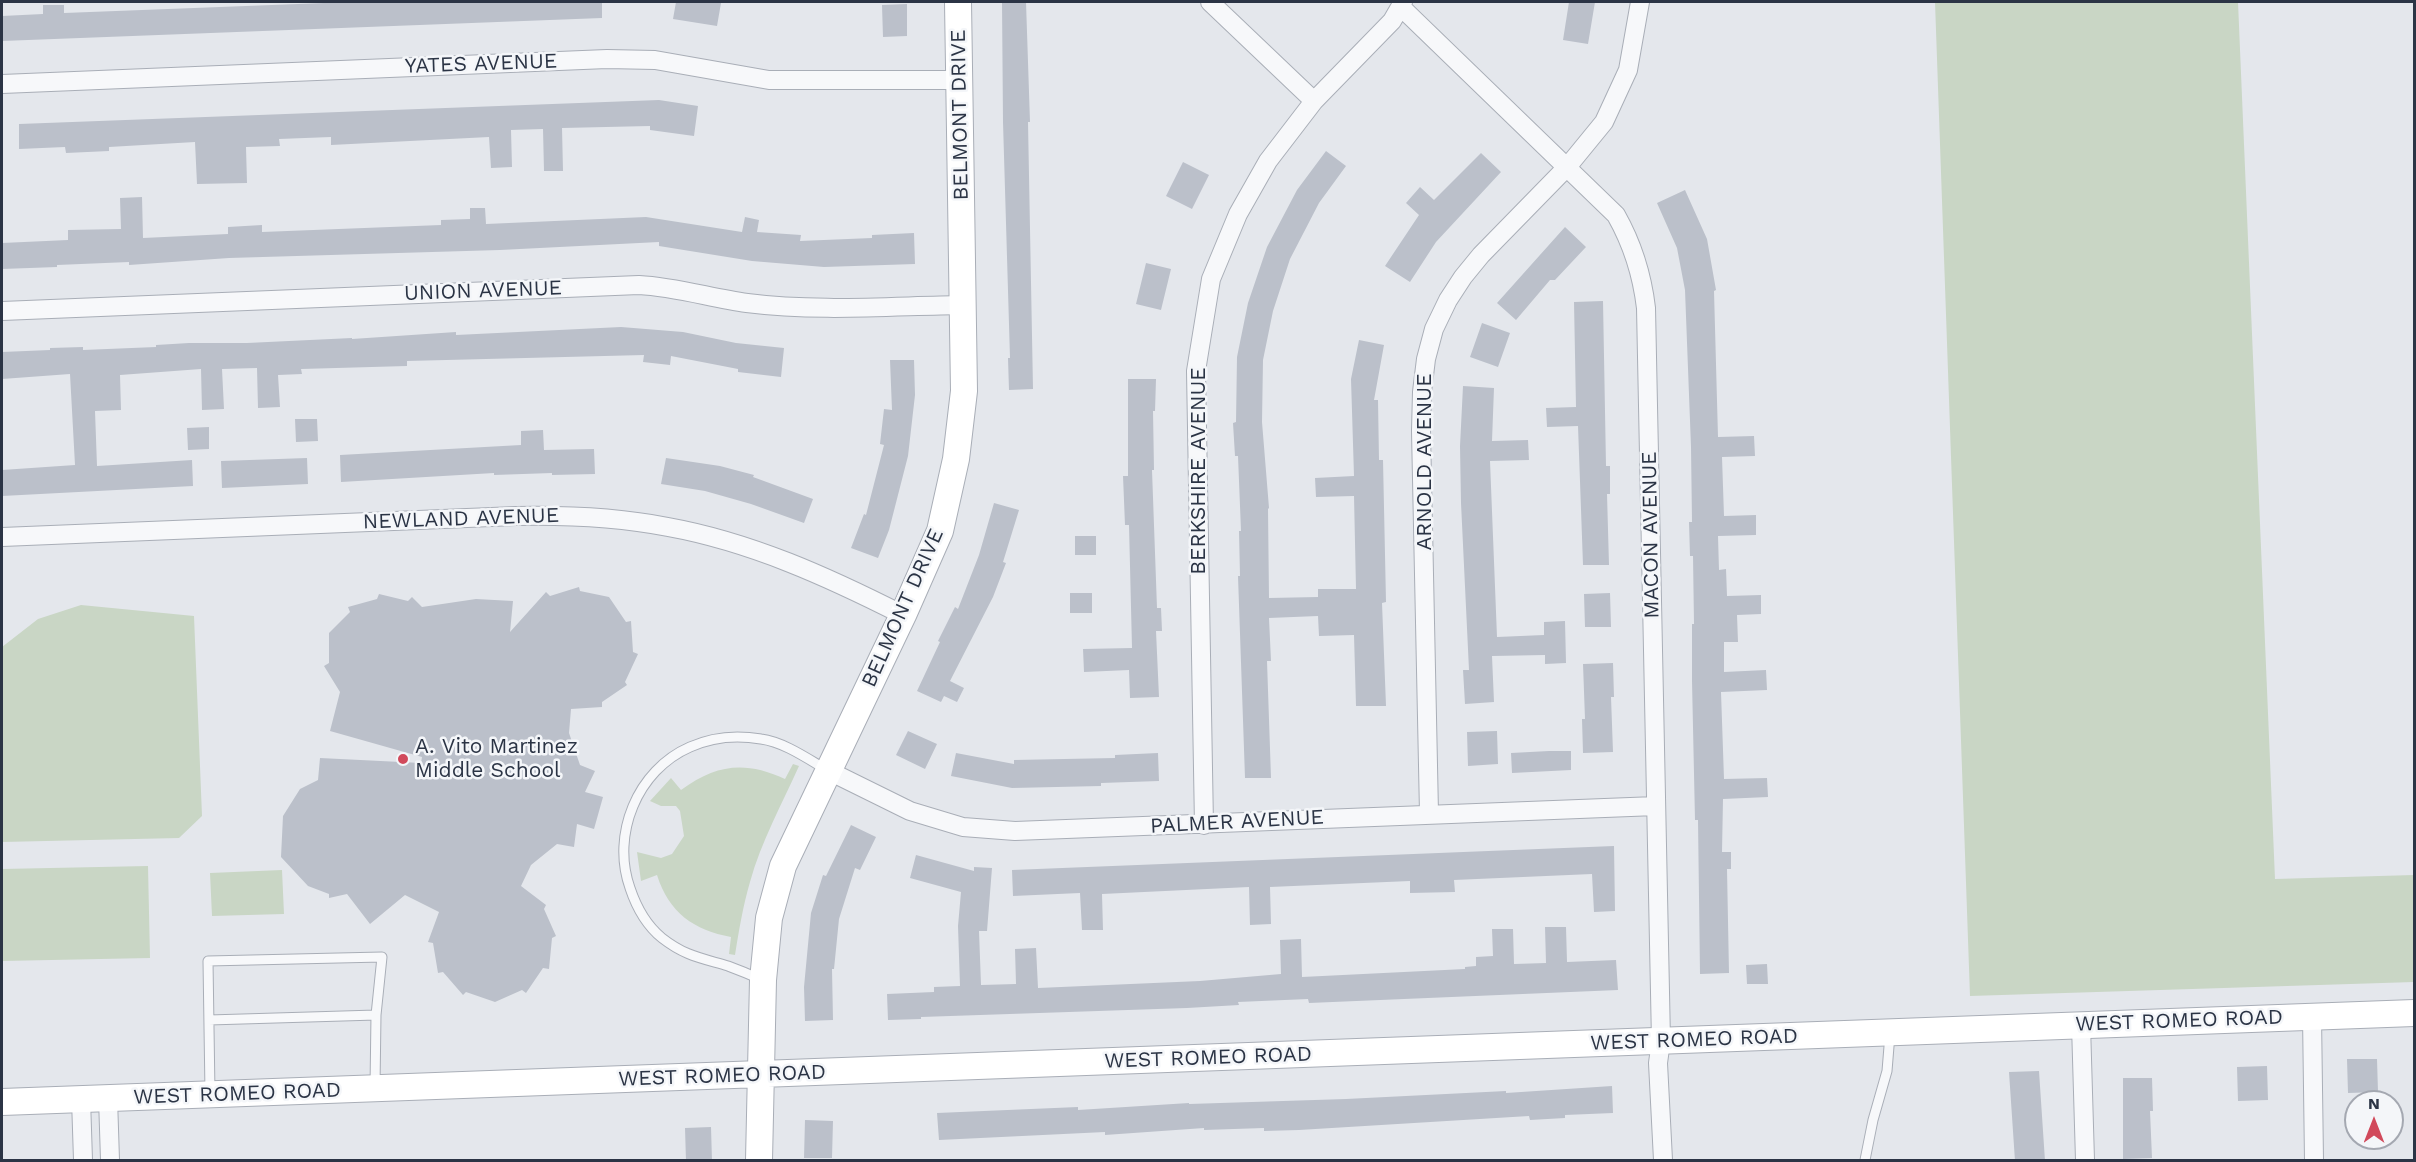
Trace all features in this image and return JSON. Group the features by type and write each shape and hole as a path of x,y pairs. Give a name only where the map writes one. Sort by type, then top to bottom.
{"main road":[{"name":"BELMONT DRIVE","path":"759,1161 763,980 769,918 783,866 903,615 940,531 956,459 964,391 958,2"},
{"name":"WEST ROMEO ROAD","path":"2,1102 2415,1013"}],"street":[{"path":"1210,2 1314,102"},
{"name":"ARNOLD AVENUE","path":"1429,813 1421,431 1426,359 1434,329 1462,277 1568,166 1604,122 1628,70 1640,2"},
{"name":"BERKSHIRE AVENUE","path":"1204,825 1196,371 1211,279 1238,214 1268,161 1314,102 1390,22 1402,4"},
{"name":"MACON AVENUE","path":"1402,4 1616,214 1635,254 1644,289 1661,1041 1658,1063 1663,1161"},
{"name":"YATES AVENUE","path":"2,84 607,59 655,60 768,80 960,80"},
{"name":"UNION AVENUE","path":"2,311 639,285 664,286 746,303 789,306 963,305"},
{"name":"NEWLAND AVENUE","path":"2,537 516,516 563,515 615,519 677,529 753,549 798,565 903,615"},
{"name":"PALMER AVENUE","path":"829,771 910,812 963,827 1015,831 1204,825 1429,813 1656,806"},
{"path":"2312,1016 2314,1161"},
{"path":"2081,1025 2085,1161"},
{"path":"108,1098 110,1161"},
{"path":"81,1099 83,1161"}],"lane":[{"path":"763,980 729,966 692,957 660,937 637,908 624,872 626,825 635,799 658,768 689,747 726,737 763,739 798,753 829,771"},
{"path":"210,1095 208,961 382,957 376,1015 375,1089"},
{"path":"209,1020 376,1015"},
{"path":"1865,1161 1873,1120 1887,1071 1891,1032"}],"green space":[{"path":"1935,2 2238,2 2275,879 2414,875 2414,982 1970,996"},
{"path":"81,605 194,616 202,816 179,838 2,842 2,647 38,619"},
{"path":"793,764 799,766 760,852 745,900 735,955 729,954 731,937 706,930 685,918 668,900 657,875 641,881 637,852 661,858 672,854 684,836 680,811 676,806 661,806 650,801 671,778 681,790 707,775 732,768 757,769 785,779"},
{"path":"148,866 150,958 2,961 2,869"},
{"path":"282,870 284,914 212,916 210,873"}],"building":[{"path":"350,2 602,2 602,18 2,41 2,16 43,14 43,5 64,5 64,13"},
{"path":"676,2 721,3 717,26 673,19"},
{"path":"1002,2 1026,2 1030,122 1028,122 1033,389 1009,390"},
{"path":"1569,2 1595,2 1588,44 1563,40"},
{"path":"907,4 907,36 883,37 882,5"},
{"path":"659,100 698,106 694,136 650,130 650,126 562,128 563,171 544,171 543,129 511,130 512,167 491,168 489,137 331,145 331,137 279,139 280,146 246,147 247,183 197,184 195,142 109,147 109,151 66,153 65,147 19,149 19,124"},
{"path":"1326,151 1346,166 1319,203 1290,259 1273,311 1263,360 1262,422 1269,508 1269,598 1318,597 1318,589 1356,589 1354,496 1316,497 1315,478 1354,476 1351,379 1359,340 1384,345 1374,400 1378,400 1379,460 1383,460 1386,602 1382,603 1386,706 1356,706 1354,635 1319,636 1318,616 1269,618 1271,661 1267,661 1271,778 1245,778 1238,576 1240,576 1239,531 1241,531 1238,456 1235,456 1233,423 1236,422 1237,357 1248,303 1267,247 1297,190"},
{"path":"1481,153 1501,172 1436,242 1410,282 1385,266 1419,215 1406,203 1420,187 1434,200"},
{"path":"1183,162 1209,175 1192,209 1166,196"},
{"path":"1685,190 1707,239 1716,290 1714,291 1718,437 1754,436 1755,456 1722,457 1724,516 1756,515 1756,535 1718,536 1719,570 1726,569 1727,596 1761,595 1761,614 1737,615 1738,642 1724,642 1724,672 1766,670 1767,690 1721,692 1724,779 1767,778 1768,797 1723,799 1722,852 1731,852 1731,869 1727,869 1729,973 1700,974 1698,820 1695,820 1692,681 1693,556 1690,556 1689,522 1692,522 1691,447 1685,290 1677,248 1657,203"},
{"path":"142,197 143,238 228,234 228,227 262,225 262,232 441,225 441,220 470,219 470,208 485,208 486,224 646,217 742,232 745,217 759,220 757,232 801,235 800,241 872,238 872,235 914,233 915,264 824,267 752,261 659,246 659,242 2,269 2,243 68,240 68,230 121,229 120,198"},
{"path":"1565,227 1586,247 1555,280 1550,280 1516,320 1497,303"},
{"path":"1146,263 1171,269 1161,310 1136,304"},
{"path":"1603,301 1606,466 1610,466 1610,494 1607,494 1609,565 1583,565 1578,426 1547,427 1546,408 1576,407 1574,302"},
{"path":"1482,323 1510,333 1498,367 1470,357"},
{"path":"621,327 683,332 736,343 784,348 781,377 738,372 738,369 671,356 670,365 643,362 644,355 407,361 407,366 301,369 302,374 278,375 280,407 258,408 257,368 222,369 224,409 202,410 201,369 120,375 121,410 95,411 97,466 192,460 193,486 2,496 2,470 75,465 70,374 2,379 2,352 50,350 50,348 83,347 83,350 156,347 156,345 189,343 247,343 456,332 456,335"},
{"path":"890,360 914,360 915,395 908,456 889,530 878,558 851,548 864,514 866,515 884,445 880,444 884,409 892,410"},
{"path":"1128,379 1156,379 1155,411 1153,411 1154,470 1152,470 1157,608 1161,608 1162,631 1156,631 1159,697 1130,698 1129,670 1084,672 1083,649 1132,648 1129,525 1125,525 1123,476 1128,476"},
{"path":"1463,386 1494,388 1492,441 1528,440 1529,460 1490,461 1497,637 1544,635 1544,622 1565,621 1566,663 1545,664 1545,655 1492,656 1494,702 1465,704 1463,670 1469,670 1461,503 1460,446"},
{"path":"295,419 317,419 318,441 296,442"},
{"path":"209,427 209,449 188,450 187,428"},
{"path":"543,430 544,450 594,449 595,474 494,475 494,473 341,482 340,455 521,445 521,431"},
{"path":"307,458 308,484 222,488 221,461"},
{"path":"666,458 720,466 754,475 753,477 813,499 804,523 705,491 661,484"},
{"path":"994,503 1019,510 1003,562 1006,563 993,597 950,681 964,688 957,702 944,696 941,702 917,691 955,607 958,609 979,555"},
{"path":"1075,536 1096,536 1096,555 1075,555"},
{"path":"579,587 580,591 609,597 626,622 631,621 633,652 638,654 625,682 627,685 602,702 602,707 571,709 569,733 580,765 595,771 585,792 603,797 594,829 577,824 574,847 557,844 531,865 521,886 546,905 544,909 556,936 552,938 549,969 543,968 526,993 522,990 495,1002 466,992 463,995 443,972 438,973 433,943 428,942 439,912 405,895 370,924 347,894 329,898 329,894 308,886 281,857 283,816 300,789 318,780 320,758 421,763 422,757 330,731 340,692 324,666 329,663 329,633 350,612 348,607 377,599 379,594 408,601 412,597 422,607 476,599 513,601 510,632 546,592 550,596"},
{"path":"1070,593 1092,593 1092,613 1070,613"},
{"path":"1610,593 1611,627 1585,627 1584,594"},
{"path":"1613,663 1614,697 1611,697 1613,752 1583,753 1582,719 1585,719 1583,664"},
{"path":"908,731 937,744 925,769 896,755"},
{"path":"1497,731 1498,764 1468,766 1467,732"},
{"path":"1571,751 1571,770 1512,773 1511,753"},
{"path":"956,753 1014,764 1014,760 1115,758 1115,755 1158,753 1159,781 1101,783 1101,786 1012,788 951,776"},
{"path":"851,825 876,837 860,870 855,868 839,919 834,969 832,969 833,1020 805,1021 804,987 811,913 823,875 826,876"},
{"path":"1614,846 1615,911 1594,912 1592,874 1454,880 1455,892 1410,893 1410,881 1270,887 1271,924 1250,925 1249,887 1102,894 1103,930 1082,930 1080,893 1013,896 1012,870"},
{"path":"916,855 974,871 974,867 992,868 987,931 979,931 981,985 1016,984 1015,949 1036,948 1038,988 1200,981 1281,974 1280,940 1301,939 1302,977 1465,969 1465,967 1476,966 1476,957 1493,956 1492,929 1513,929 1514,964 1546,963 1545,927 1566,927 1567,962 1616,960 1618,990 1309,1003 1308,999 1238,1002 1239,1005 1187,1008 888,1020 887,994 934,992 934,987 960,986 958,926 961,892 910,878"},
{"path":"1767,964 1768,984 1747,984 1746,965"},
{"path":"2347,1059 2377,1059 2378,1090 2348,1090"},
{"path":"2267,1066 2268,1100 2238,1101 2237,1067"},
{"path":"2039,1071 2045,1161 2015,1161 2009,1072"},
{"path":"2123,1078 2152,1078 2153,1111 2150,1111 2152,1158 2123,1159"},
{"path":"1612,1086 1613,1113 1565,1115 1565,1118 1530,1120 1529,1116 1299,1130 1264,1131 1264,1128 1204,1130 1204,1128 1105,1135 1105,1132 939,1140 937,1113 1078,1107 1078,1110 1189,1103 1346,1099 1506,1091 1506,1093"},
{"path":"805,1120 833,1121 832,1158 804,1158"},
{"path":"711,1127 712,1161 686,1161 685,1128"}],"place":[{"name":"A. Vito Martinez Middle School","path":"403,759"}]}
